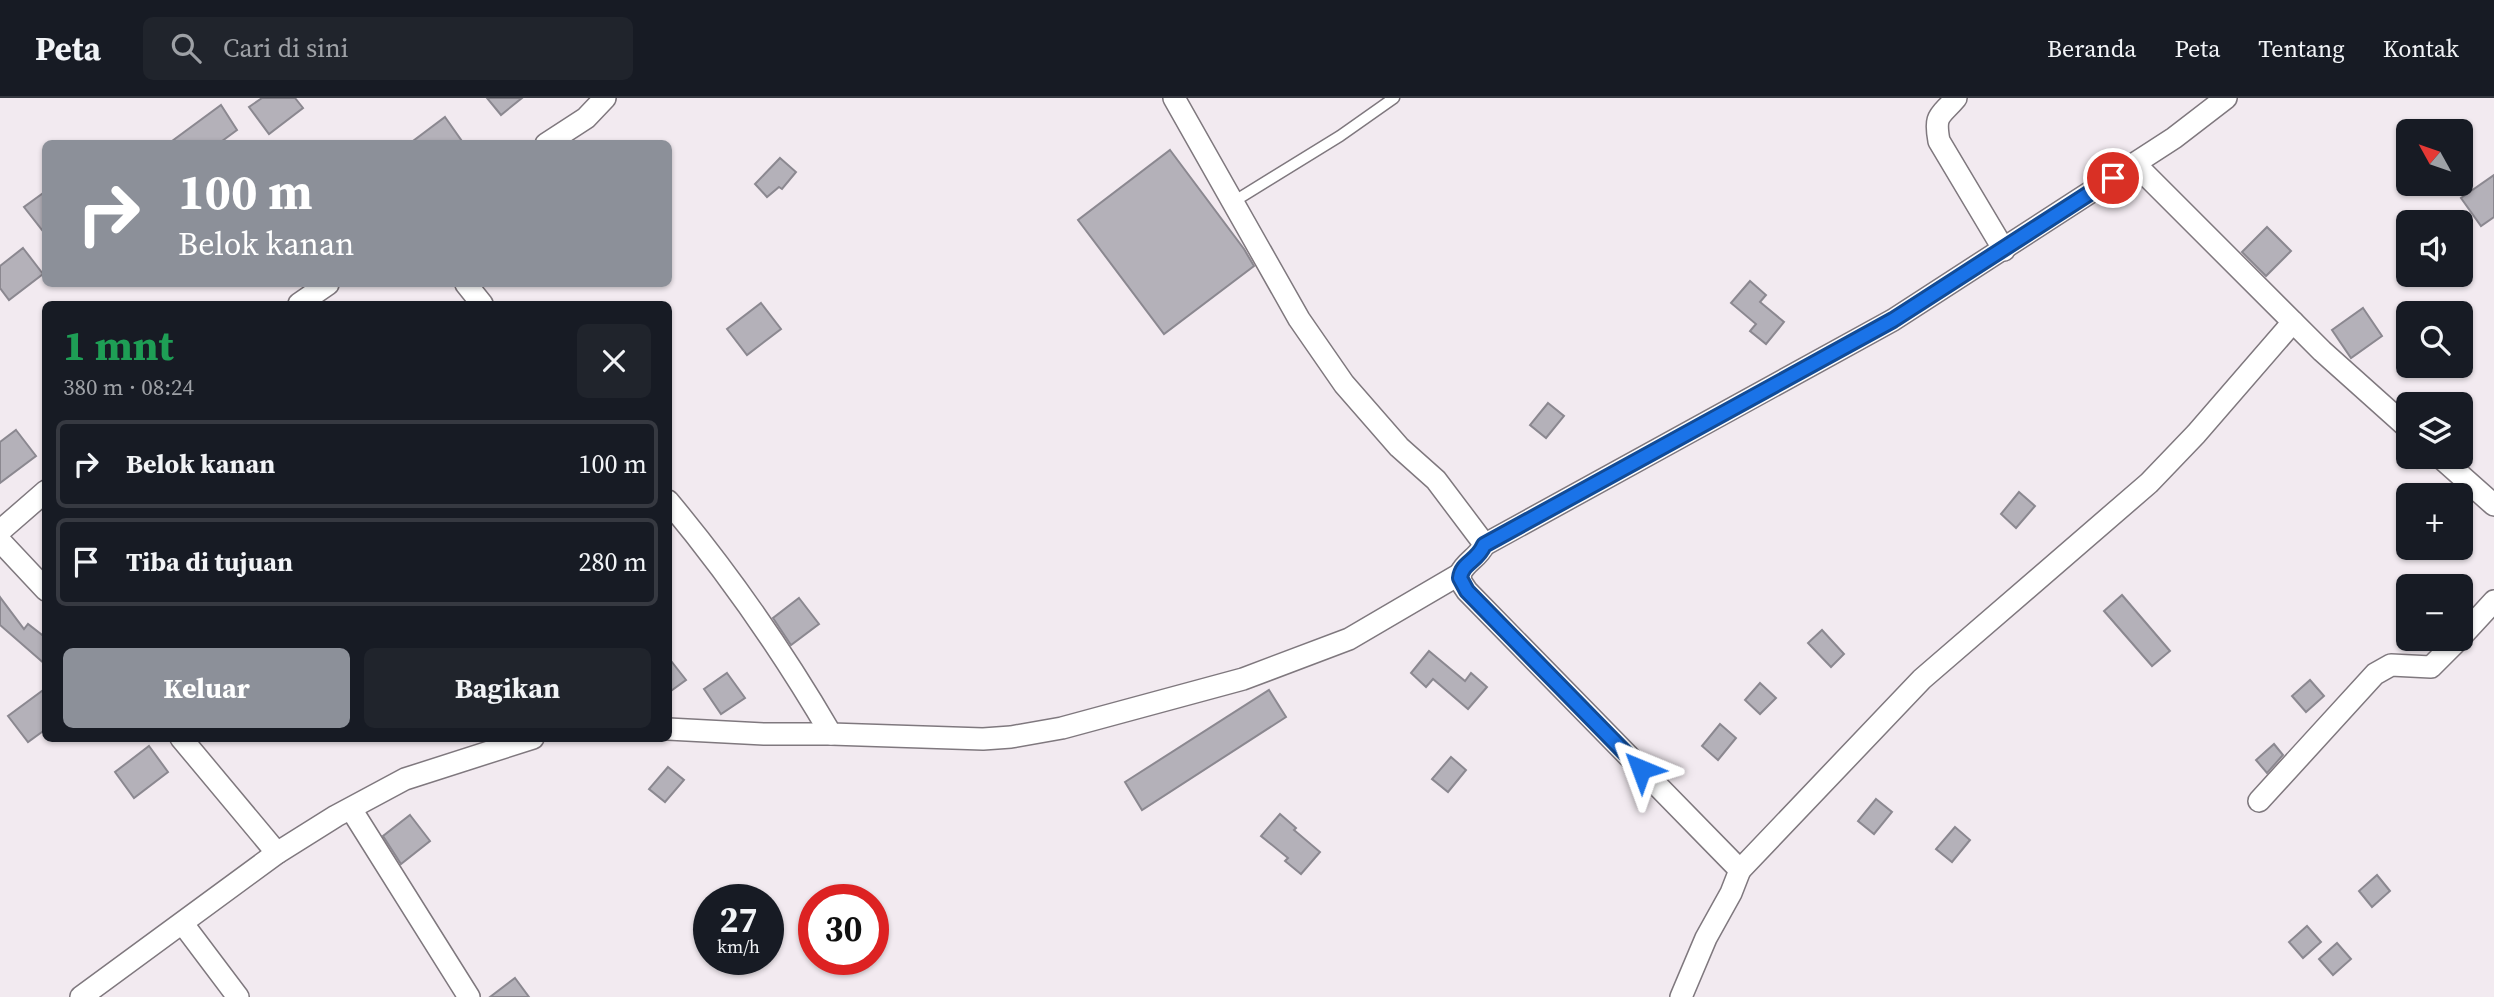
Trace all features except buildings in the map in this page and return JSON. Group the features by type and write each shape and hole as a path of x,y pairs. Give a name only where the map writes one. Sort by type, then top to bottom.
{"street":[{"path":"552,140 586,118 605,98"},
{"path":"1174,98 1298,319 1344,384 1399,447 1436,480 1484,545"},
{"path":"1956,98 1938,115 1936,125 1939,141 2004,250"},
{"path":"672,729 764,734 983,739 1011,737 1062,728 1243,679 1349,639 1460,574 1479,556 1484,545 1893,320 2174,138 2226,98"},
{"path":"2135,164 2293,322 2396,417"},
{"path":"303,301 324,287"},
{"path":"468,287 480,301"},
{"path":"1681,997 1740,870 1922,679 2149,483 2196,434 2293,322"},
{"path":"2454,469 2494,505"},
{"path":"0,531 42,494"},
{"path":"672,506 702,542 787,662 831,734"},
{"path":"0,541 42,586"},
{"path":"1460,574 1461,582 1467,591 1740,870"},
{"path":"2473,624 2494,601"},
{"path":"2259,801 2375,674 2391,665 2431,667 2447,651"},
{"path":"184,742 277,853"},
{"path":"80,997 277,853 351,809 405,779 521,742"},
{"path":"351,809 469,997"},
{"path":"183,923 238,997"}],"lane":[{"path":"1233,202 1340,136 1394,98"}],"route":[{"path":"1641,769 1467,591 1460,578 1463,569 1479,556 1484,545 1893,320 2113,178"}]}
